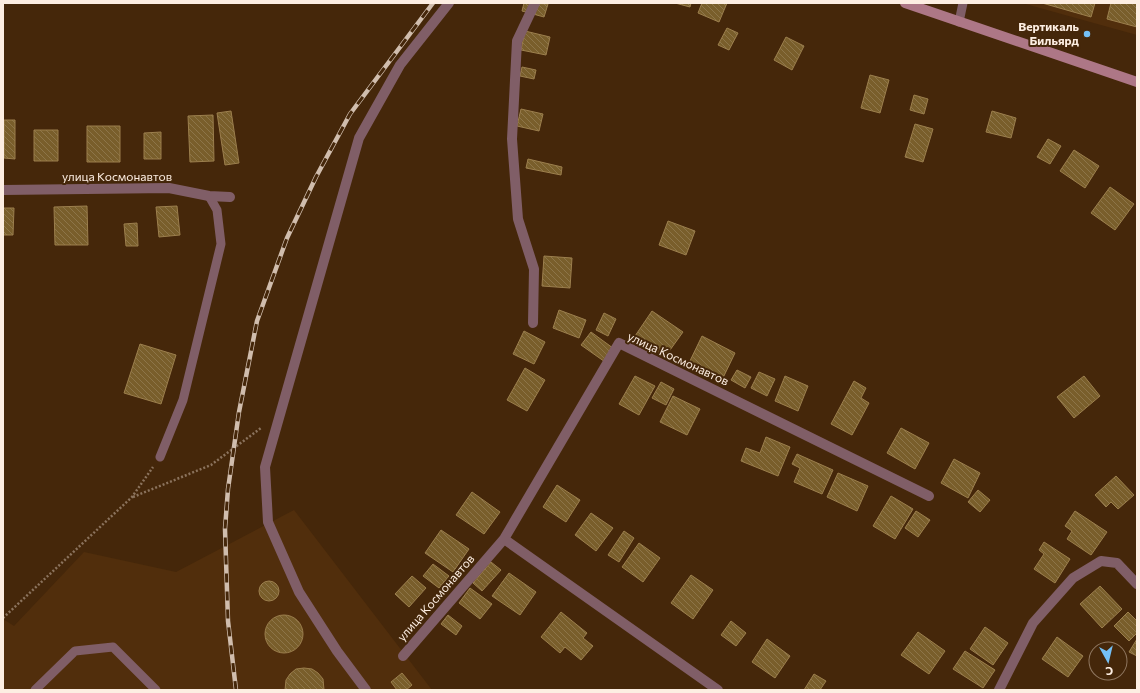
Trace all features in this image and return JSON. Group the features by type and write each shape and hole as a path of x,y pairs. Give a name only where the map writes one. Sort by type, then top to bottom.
{"main road":[{"path":"905,3 1137,82"}],"street":[{"path":"366,690 337,651 299,592 268,522 266,467 359,138 400,65 449,3"},
{"path":"533,323 534,269 518,219 512,139 517,41 535,3"},
{"name":"улица Космонавтов","path":"3,190 169,188 209,196 230,197"},
{"name":"улица Космонавтов","path":"402,656 504,539 619,343 929,496"},
{"path":"504,539 718,690"},
{"path":"999,690 1033,623 1073,578 1101,561 1117,563 1137,584"}],"lane":[{"path":"959,22 963,3"},
{"path":"160,457 183,400 221,244 217,210 209,196"},
{"path":"35,690 74,651 113,647 156,690"}],"path":[{"path":"132,497 211,465 281,413"},
{"path":"3,618 132,497 160,457"}],"shaded area":[{"path":"1022,3 1137,3 1137,35"},
{"path":"294,510 432,690 3,690 3,619 14,626 84,552 176,572"}],"building":[{"path":"524,3 548,4 544,17 522,11"},
{"path":"675,3 691,3 690,7"},
{"path":"702,3 727,3 719,22 698,13"},
{"path":"1042,3 1095,3 1091,17"},
{"path":"1111,3 1137,3 1137,27 1107,19"},
{"path":"727,28 738,33 729,50 718,45"},
{"path":"525,31 550,37 546,55 521,50"},
{"path":"786,37 804,46 792,70 774,60"},
{"path":"522,67 536,70 534,79 520,76"},
{"path":"870,75 889,80 880,113 861,108"},
{"path":"914,95 928,99 924,114 910,110"},
{"path":"521,109 543,114 539,131 517,126"},
{"path":"231,111 239,163 225,165 217,113"},
{"path":"992,111 1016,118 1011,138 986,132"},
{"path":"213,115 214,161 190,162 188,116"},
{"path":"4,120 15,120 15,159 4,158"},
{"path":"915,124 933,129 923,162 905,157"},
{"path":"87,126 120,126 120,162 87,162"},
{"path":"34,130 58,130 58,161 34,161"},
{"path":"161,132 161,159 144,159 144,133"},
{"path":"1048,139 1061,146 1050,164 1037,157"},
{"path":"1074,150 1099,166 1085,188 1060,171"},
{"path":"528,159 562,167 561,175 526,168"},
{"path":"1110,187 1134,204 1115,230 1091,213"},
{"path":"87,206 88,245 55,245 54,207"},
{"path":"177,206 180,235 159,237 156,207"},
{"path":"3,208 14,208 13,235 3,235"},
{"path":"668,221 695,231 686,255 659,245"},
{"path":"137,223 138,246 126,246 124,224"},
{"path":"544,256 572,258 570,288 542,286"},
{"path":"559,310 586,320 579,338 553,328"},
{"path":"652,311 683,332 665,357 635,336"},
{"path":"604,313 616,319 608,336 596,330"},
{"path":"524,331 545,342 534,364 513,354"},
{"path":"591,332 617,351 608,364 581,345"},
{"path":"702,336 735,353 721,382 688,365"},
{"path":"140,344 176,355 161,404 124,393"},
{"path":"525,368 545,380 527,411 507,400"},
{"path":"737,370 751,377 745,388 731,380"},
{"path":"759,372 775,379 767,396 751,388"},
{"path":"635,376 655,386 639,415 619,404"},
{"path":"785,376 808,386 798,411 775,401"},
{"path":"1084,376 1100,396 1074,418 1057,397"},
{"path":"854,381 866,388 861,398 869,403 852,435 831,424"},
{"path":"661,382 674,389 666,405 652,398"},
{"path":"673,396 700,409 687,435 660,422"},
{"path":"901,428 929,443 915,469 887,453"},
{"path":"766,437 790,447 778,476 741,461 746,448 760,453"},
{"path":"797,454 833,470 822,494 794,482 800,468 792,464"},
{"path":"954,459 980,473 968,498 941,483"},
{"path":"838,473 868,486 857,511 827,497"},
{"path":"1116,476 1134,495 1118,509 1111,502 1106,507 1095,495"},
{"path":"557,485 580,500 566,522 543,507"},
{"path":"978,490 990,500 980,512 968,502"},
{"path":"472,492 500,512 484,534 456,515"},
{"path":"891,496 913,509 895,539 873,526"},
{"path":"916,511 930,520 918,537 905,528"},
{"path":"1075,511 1107,532 1091,555 1067,539 1072,531 1065,526"},
{"path":"591,513 613,528 596,551 575,535"},
{"path":"441,530 469,549 453,572 425,553"},
{"path":"624,531 634,538 619,562 608,555"},
{"path":"1044,542 1070,559 1055,583 1034,569 1044,554 1039,550"},
{"path":"639,543 660,558 643,582 622,567"},
{"path":"491,562 501,570 482,591 473,583"},
{"path":"433,564 449,576 439,588 423,576"},
{"path":"509,573 536,592 520,615 492,596"},
{"path":"691,575 713,590 693,619 671,603"},
{"path":"412,576 426,588 409,607 395,594"},
{"path":"269,581 276,584 279,591 276,598 269,601 262,598 259,591 262,584"},
{"path":"1100,586 1122,609 1102,628 1080,604"},
{"path":"470,588 492,604 480,619 459,603"},
{"path":"561,612 587,633 583,638 593,646 581,660 565,647 560,653 541,637"},
{"path":"1128,612 1137,621 1137,633 1129,641 1114,626"},
{"path":"280,615 288,615 298,620 302,627 302,641 298,648 288,653 280,653 270,648 268,645 265,638 265,630 270,620 273,618"},
{"path":"448,615 462,626 456,635 441,624"},
{"path":"731,621 746,633 736,646 721,635"},
{"path":"985,627 1008,643 993,665 970,649"},
{"path":"918,632 945,651 929,674 901,655"},
{"path":"1057,637 1083,656 1068,677 1042,659"},
{"path":"767,639 790,656 775,678 752,662"},
{"path":"1137,639 1137,656 1129,652"},
{"path":"965,651 995,670 983,688 953,669"},
{"path":"296,669 312,669 318,673 323,679 324,690 285,690 286,680 290,674"},
{"path":"402,673 412,685 406,690 397,690 391,682"},
{"path":"814,674 826,681 820,690 804,690"}],"railway":[{"path":"236,690 228,621 225,529 228,489 239,412 257,321 287,238 316,177 350,114 433,3"}],"place":[{"name":"Вертикаль Бильярд","path":"1087,34"}]}
